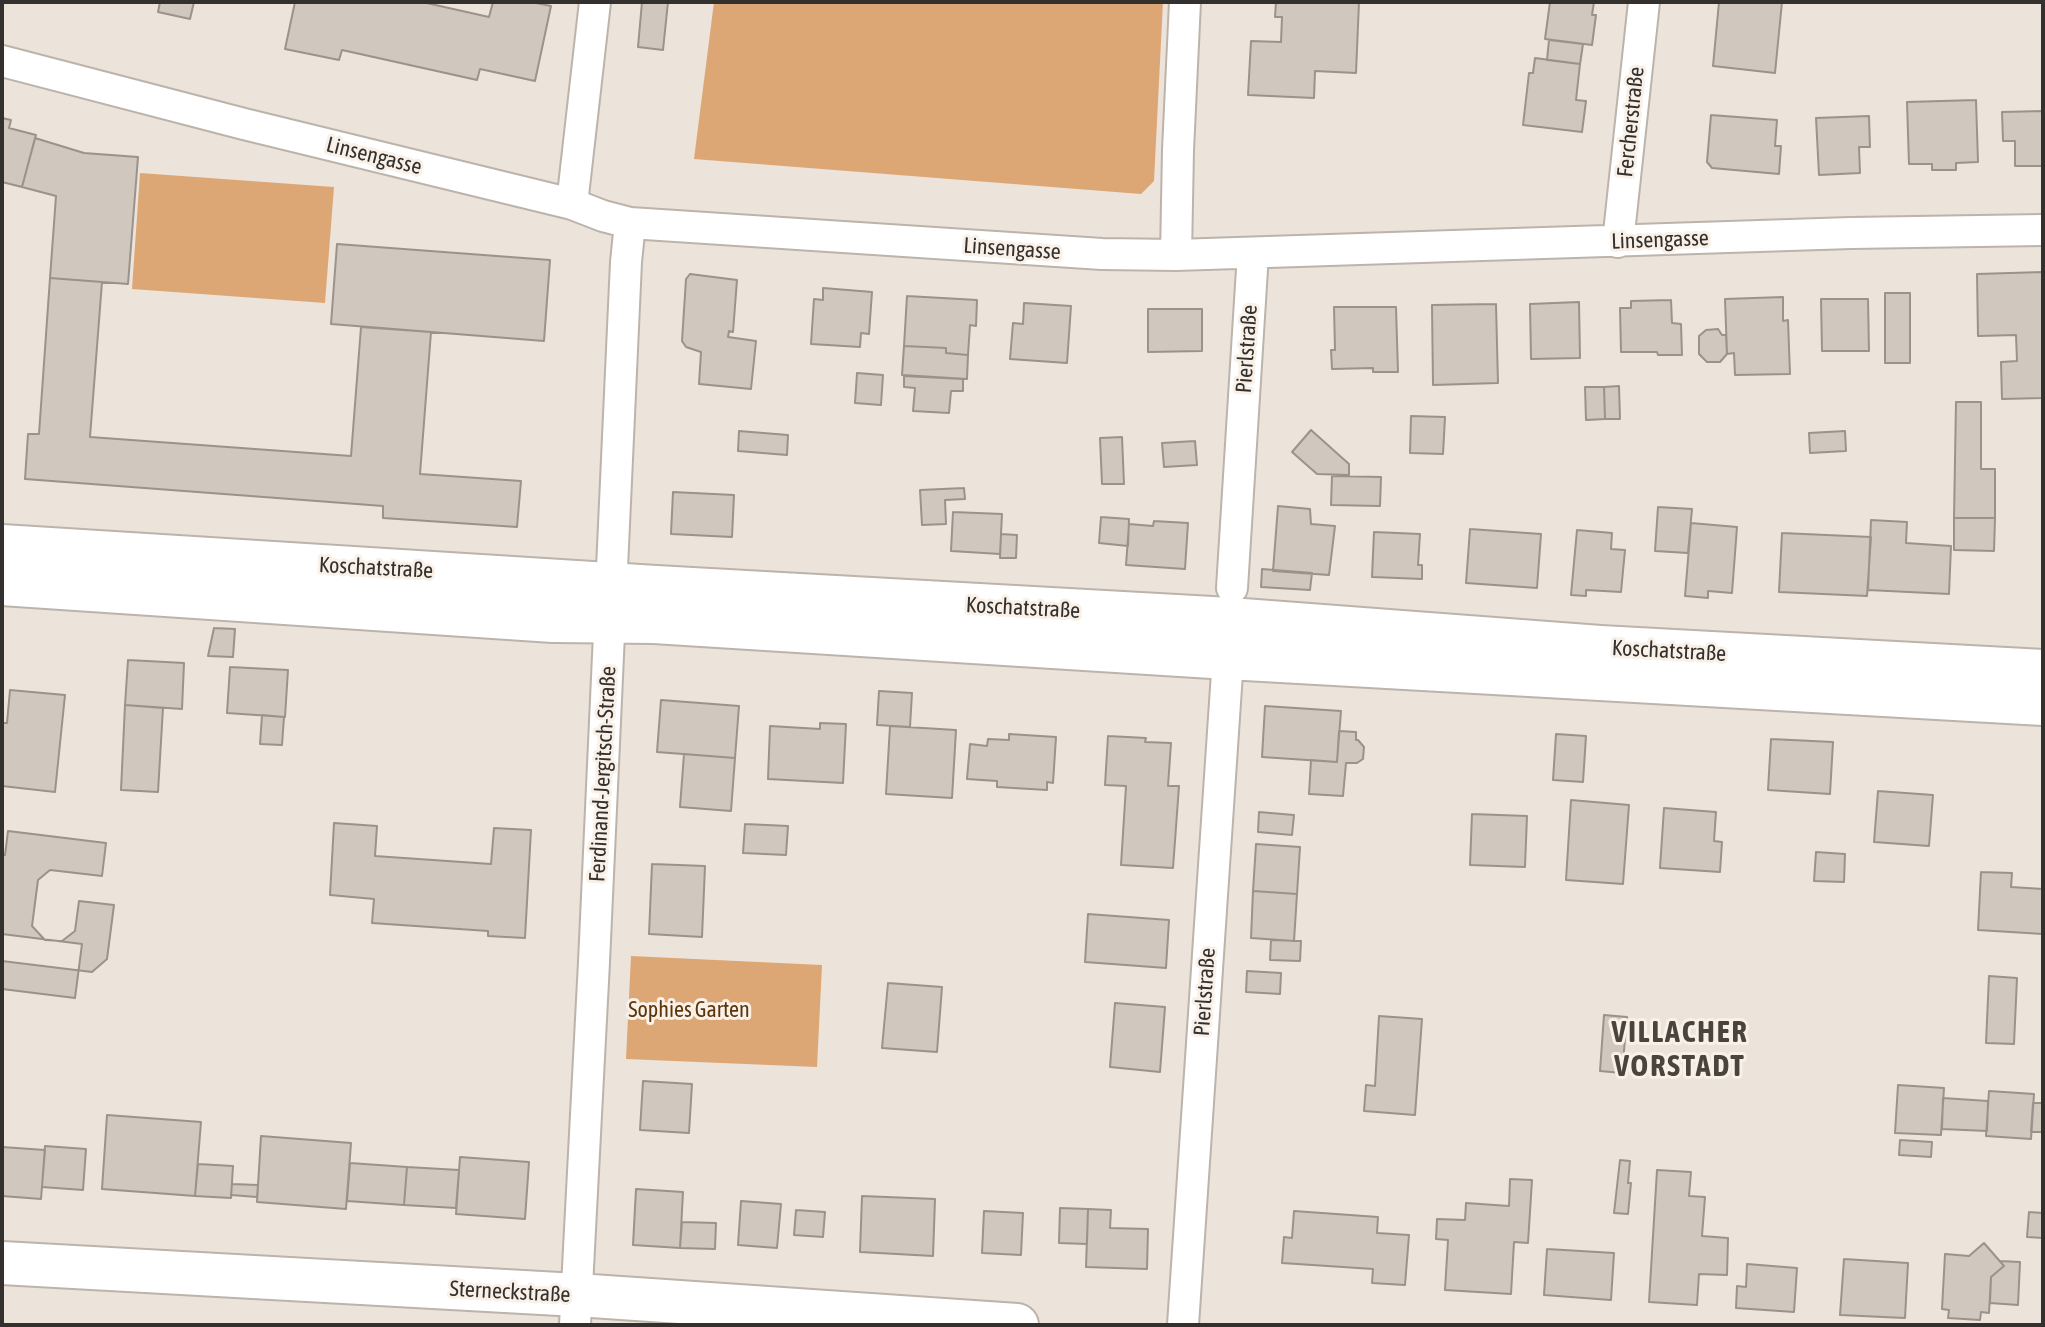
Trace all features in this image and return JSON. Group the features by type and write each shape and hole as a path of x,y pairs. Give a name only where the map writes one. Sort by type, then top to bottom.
{"main road":[{"name":"Koschatstraße","path":"2,546 610,602 1230,619 1600,647 2043,671"},
{"name":"Koschatstraße","path":"2,584 553,621 610,602 654,622 2043,704"},
{"name":"Sterneckstraße","path":"2,1263 576,1310 1017,1325"}],"street":[{"path":"572,204 595,2"},
{"path":"1176,255 1185,2"},
{"name":"Fercherstraße","path":"1618,242 1644,2"},
{"name":"Linsengasse","path":"2,61 572,204 630,223 1102,254 1176,255 1851,233 2043,230"},
{"name":"Ferdinand-Jergitsch-Straße","path":"576,1310 630,223"},
{"name":"Pierlstraße","path":"1232,588 1253,253"},
{"name":"Pierlstraße","path":"1183,1325 1228,658"}],"green space":[{"path":"714,2 1163,2 1154,181 1141,194 694,159"},
{"path":"140,173 334,187 325,303 132,289"},
{"name":"Sophies Garten","path":"631,956 822,965 817,1067 626,1059"}],"building":[{"path":"160,2 194,2 190,19 158,12"},
{"path":"295,2 422,2 489,17 493,2 531,2 551,6 535,81 480,69 477,80 342,50 339,60 285,49"},
{"path":"642,2 668,2 663,50 638,47"},
{"path":"1276,2 1359,2 1356,73 1315,71 1314,98 1248,95 1251,41 1281,42 1282,17 1275,17"},
{"path":"1550,2 1594,2 1592,15 1596,15 1592,45 1545,39"},
{"path":"1719,2 1782,2 1775,73 1713,66"},
{"path":"1549,40 1583,44 1580,64 1547,60"},
{"path":"1535,58 1580,64 1576,100 1586,101 1582,132 1523,125 1529,73 1533,73"},
{"path":"1976,100 1978,162 1956,163 1956,170 1932,170 1932,164 1909,164 1907,102"},
{"path":"2043,111 2043,166 2015,166 2015,141 2003,141 2002,112"},
{"path":"1711,115 1777,120 1775,146 1781,146 1779,174 1712,168 1707,162"},
{"path":"1869,116 1870,147 1859,147 1860,173 1819,175 1816,118"},
{"path":"2,118 11,120 9,128 36,135 22,187 2,182"},
{"path":"35,138 84,153 138,157 128,284 50,278 56,196 22,187"},
{"path":"337,244 550,260 544,341 331,324"},
{"path":"2043,272 2043,398 2002,399 2001,362 2017,361 2016,335 1978,336 1977,274"},
{"path":"690,274 737,280 733,332 729,331 728,337 756,341 751,389 699,384 701,352 686,347 682,341 686,279"},
{"path":"50,278 102,282 90,437 351,456 361,327 431,332 420,474 521,481 517,527 383,518 383,506 25,479 28,434 39,434"},
{"path":"823,288 872,292 869,334 861,333 860,347 811,344 814,299 823,300"},
{"path":"1885,293 1910,293 1910,363 1885,363"},
{"path":"907,296 977,300 976,326 970,325 968,355 946,353 946,348 904,346"},
{"path":"1783,297 1783,321 1788,320 1790,374 1735,375 1734,353 1727,354 1725,299"},
{"path":"1821,299 1868,299 1869,351 1822,351"},
{"path":"1671,300 1672,323 1681,324 1682,355 1621,352 1620,308 1631,308 1631,301"},
{"path":"1579,302 1580,358 1531,359 1530,304"},
{"path":"1024,303 1071,306 1067,363 1010,359 1013,323 1023,324"},
{"path":"1496,304 1498,383 1433,385 1432,305"},
{"path":"1334,307 1396,307 1398,372 1373,372 1373,368 1332,369"},
{"path":"1148,309 1202,309 1202,351 1148,352"},
{"path":"1718,329 1726,335 1727,354 1720,362 1707,362 1699,354 1699,336 1706,330"},
{"path":"904,346 946,348 946,353 968,355 967,379 902,375"},
{"path":"857,373 883,375 881,405 855,403"},
{"path":"904,376 963,379 963,391 951,391 949,413 913,411 915,388 904,387"},
{"path":"1619,386 1620,419 1605,419 1604,387"},
{"path":"1585,387 1604,387 1605,419 1586,420"},
{"path":"1956,402 1981,402 1981,469 1995,469 1995,518 1954,518"},
{"path":"1411,416 1445,417 1443,454 1410,453"},
{"path":"1311,430 1349,464 1349,475 1317,474 1292,452"},
{"path":"739,431 788,435 787,455 738,451"},
{"path":"1845,431 1846,451 1810,453 1809,433"},
{"path":"1122,437 1124,484 1102,484 1100,438"},
{"path":"1195,441 1197,465 1164,467 1162,443"},
{"path":"1332,476 1381,477 1380,506 1331,505"},
{"path":"964,488 965,499 945,500 946,524 922,525 920,490"},
{"path":"673,492 734,495 732,537 671,534"},
{"path":"1278,506 1310,509 1311,524 1335,526 1329,575 1273,571"},
{"path":"1658,507 1692,509 1688,553 1655,551"},
{"path":"953,512 1002,514 1000,554 951,551"},
{"path":"1101,517 1129,519 1128,546 1099,543"},
{"path":"1954,518 1995,518 1994,551 1954,550"},
{"path":"1871,520 1907,522 1906,543 1951,546 1949,594 1868,590"},
{"path":"1154,521 1188,523 1185,569 1126,565 1129,524 1153,526"},
{"path":"1691,523 1737,527 1732,593 1708,591 1708,598 1685,596"},
{"path":"1470,529 1541,534 1537,588 1466,583"},
{"path":"1577,530 1612,533 1611,549 1625,550 1621,592 1586,590 1586,596 1571,595"},
{"path":"1374,532 1420,534 1418,565 1422,565 1422,579 1372,577"},
{"path":"1782,533 1871,537 1867,596 1779,592"},
{"path":"1001,534 1017,535 1016,558 1000,558"},
{"path":"1262,569 1312,573 1310,590 1261,587"},
{"path":"214,628 235,629 233,657 208,656"},
{"path":"128,660 184,663 182,709 125,705"},
{"path":"230,667 288,670 285,717 227,713"},
{"path":"10,690 65,695 55,792 2,786 2,723 7,723"},
{"path":"879,691 912,693 910,727 877,725"},
{"path":"661,700 739,706 735,758 657,752"},
{"path":"125,705 163,708 158,792 121,790"},
{"path":"1265,706 1341,711 1337,762 1262,757"},
{"path":"262,715 284,717 282,745 260,744"},
{"path":"820,723 846,724 843,783 768,779 770,726 820,729"},
{"path":"890,726 956,730 952,798 886,794"},
{"path":"1339,731 1356,732 1356,740 1364,747 1363,759 1357,763 1346,763 1343,796 1309,794 1311,760 1337,762"},
{"path":"1009,734 1056,737 1053,783 1047,782 1047,790 997,787 997,781 967,779 970,744 987,746 988,739 1009,740"},
{"path":"1556,734 1586,736 1583,782 1553,780"},
{"path":"1108,736 1171,743 1168,786 1179,786 1173,868 1121,865 1126,786 1105,785"},
{"path":"1771,739 1833,742 1830,794 1768,790"},
{"path":"684,754 735,758 731,811 680,807"},
{"path":"1878,791 1933,795 1929,846 1874,842"},
{"path":"1571,800 1629,805 1623,884 1566,880"},
{"path":"1664,808 1716,812 1714,841 1722,842 1720,872 1660,868"},
{"path":"1259,812 1294,815 1292,835 1258,832"},
{"path":"1472,814 1527,816 1525,867 1470,865"},
{"path":"334,823 377,826 375,856 491,864 494,828 531,830 525,938 488,936 488,931 372,923 374,899 330,895"},
{"path":"745,824 788,826 786,855 743,853"},
{"path":"8,831 106,843 102,876 50,870 38,880 32,926 45,940 62,941 75,931 79,901 114,905 107,959 92,972 2,961 2,855 5,855"},
{"path":"1256,844 1300,847 1297,894 1253,891"},
{"path":"1816,852 1845,854 1844,882 1814,881"},
{"path":"652,864 705,866 702,937 649,934"},
{"path":"1981,872 2012,873 2011,887 2043,889 2043,934 1978,930"},
{"path":"1253,891 1297,894 1294,941 1251,938"},
{"path":"1088,914 1169,920 1166,968 1085,962"},
{"path":"2,934 82,944 75,998 2,989"},
{"path":"1271,940 1301,941 1300,961 1270,960"},
{"path":"1247,971 1281,973 1280,994 1246,992"},
{"path":"1989,976 2017,978 2014,1044 1986,1043"},
{"path":"888,983 942,987 937,1052 882,1048"},
{"path":"1115,1003 1165,1007 1160,1072 1110,1067"},
{"path":"1604,1015 1627,1017 1622,1073 1600,1071"},
{"path":"1379,1016 1422,1019 1415,1115 1364,1111 1366,1085 1375,1086"},
{"path":"643,1081 692,1084 689,1133 640,1130"},
{"path":"1898,1085 1944,1088 1941,1135 1895,1133"},
{"path":"1989,1091 2034,1094 2031,1139 1986,1136"},
{"path":"1943,1098 1988,1101 1987,1131 1942,1129"},
{"path":"2033,1103 2043,1103 2043,1132 2031,1132"},
{"path":"107,1115 201,1122 195,1196 102,1189"},
{"path":"261,1136 351,1143 346,1209 257,1202"},
{"path":"1900,1140 1932,1142 1931,1157 1899,1155"},
{"path":"45,1146 86,1149 83,1190 42,1187"},
{"path":"2,1147 45,1150 41,1199 2,1196"},
{"path":"460,1157 529,1162 525,1219 456,1214"},
{"path":"1620,1160 1630,1161 1628,1214 1614,1213"},
{"path":"350,1163 407,1167 404,1205 347,1201"},
{"path":"198,1164 233,1166 231,1198 195,1196"},
{"path":"407,1167 459,1170 456,1208 404,1205"},
{"path":"1657,1170 1691,1172 1689,1196 1705,1197 1702,1236 1728,1238 1727,1275 1699,1274 1697,1305 1649,1302"},
{"path":"1510,1179 1532,1180 1528,1243 1514,1242 1511,1294 1445,1290 1448,1240 1436,1239 1437,1219 1465,1220 1466,1203 1509,1206"},
{"path":"232,1184 258,1185 257,1197 231,1195"},
{"path":"636,1189 683,1192 680,1248 633,1245"},
{"path":"862,1196 935,1199 933,1256 860,1252"},
{"path":"741,1201 781,1204 777,1248 738,1245"},
{"path":"1060,1208 1088,1209 1087,1244 1059,1243"},
{"path":"1088,1209 1111,1210 1110,1228 1148,1229 1147,1269 1086,1267"},
{"path":"796,1210 825,1212 823,1237 794,1235"},
{"path":"984,1211 1023,1213 1021,1255 982,1253"},
{"path":"1294,1211 1378,1217 1377,1233 1409,1235 1405,1285 1372,1283 1373,1269 1282,1263 1284,1237 1292,1238"},
{"path":"2029,1212 2043,1213 2043,1238 2027,1237"},
{"path":"682,1222 716,1223 715,1249 680,1248"},
{"path":"1984,1243 2004,1266 1991,1277 1989,1313 1981,1312 1980,1320 1948,1318 1949,1310 1942,1309 1945,1254 1969,1256"},
{"path":"1547,1249 1614,1253 1611,1300 1544,1295"},
{"path":"1844,1259 1908,1263 1905,1318 1840,1315"},
{"path":"2000,1261 2020,1262 2018,1305 1990,1303 1991,1277 2004,1266"},
{"path":"1747,1264 1797,1268 1794,1312 1736,1308 1737,1286 1746,1287"}],"district":[{"name":"VILLACHER VORSTADT","path":"1680,1050"}]}
